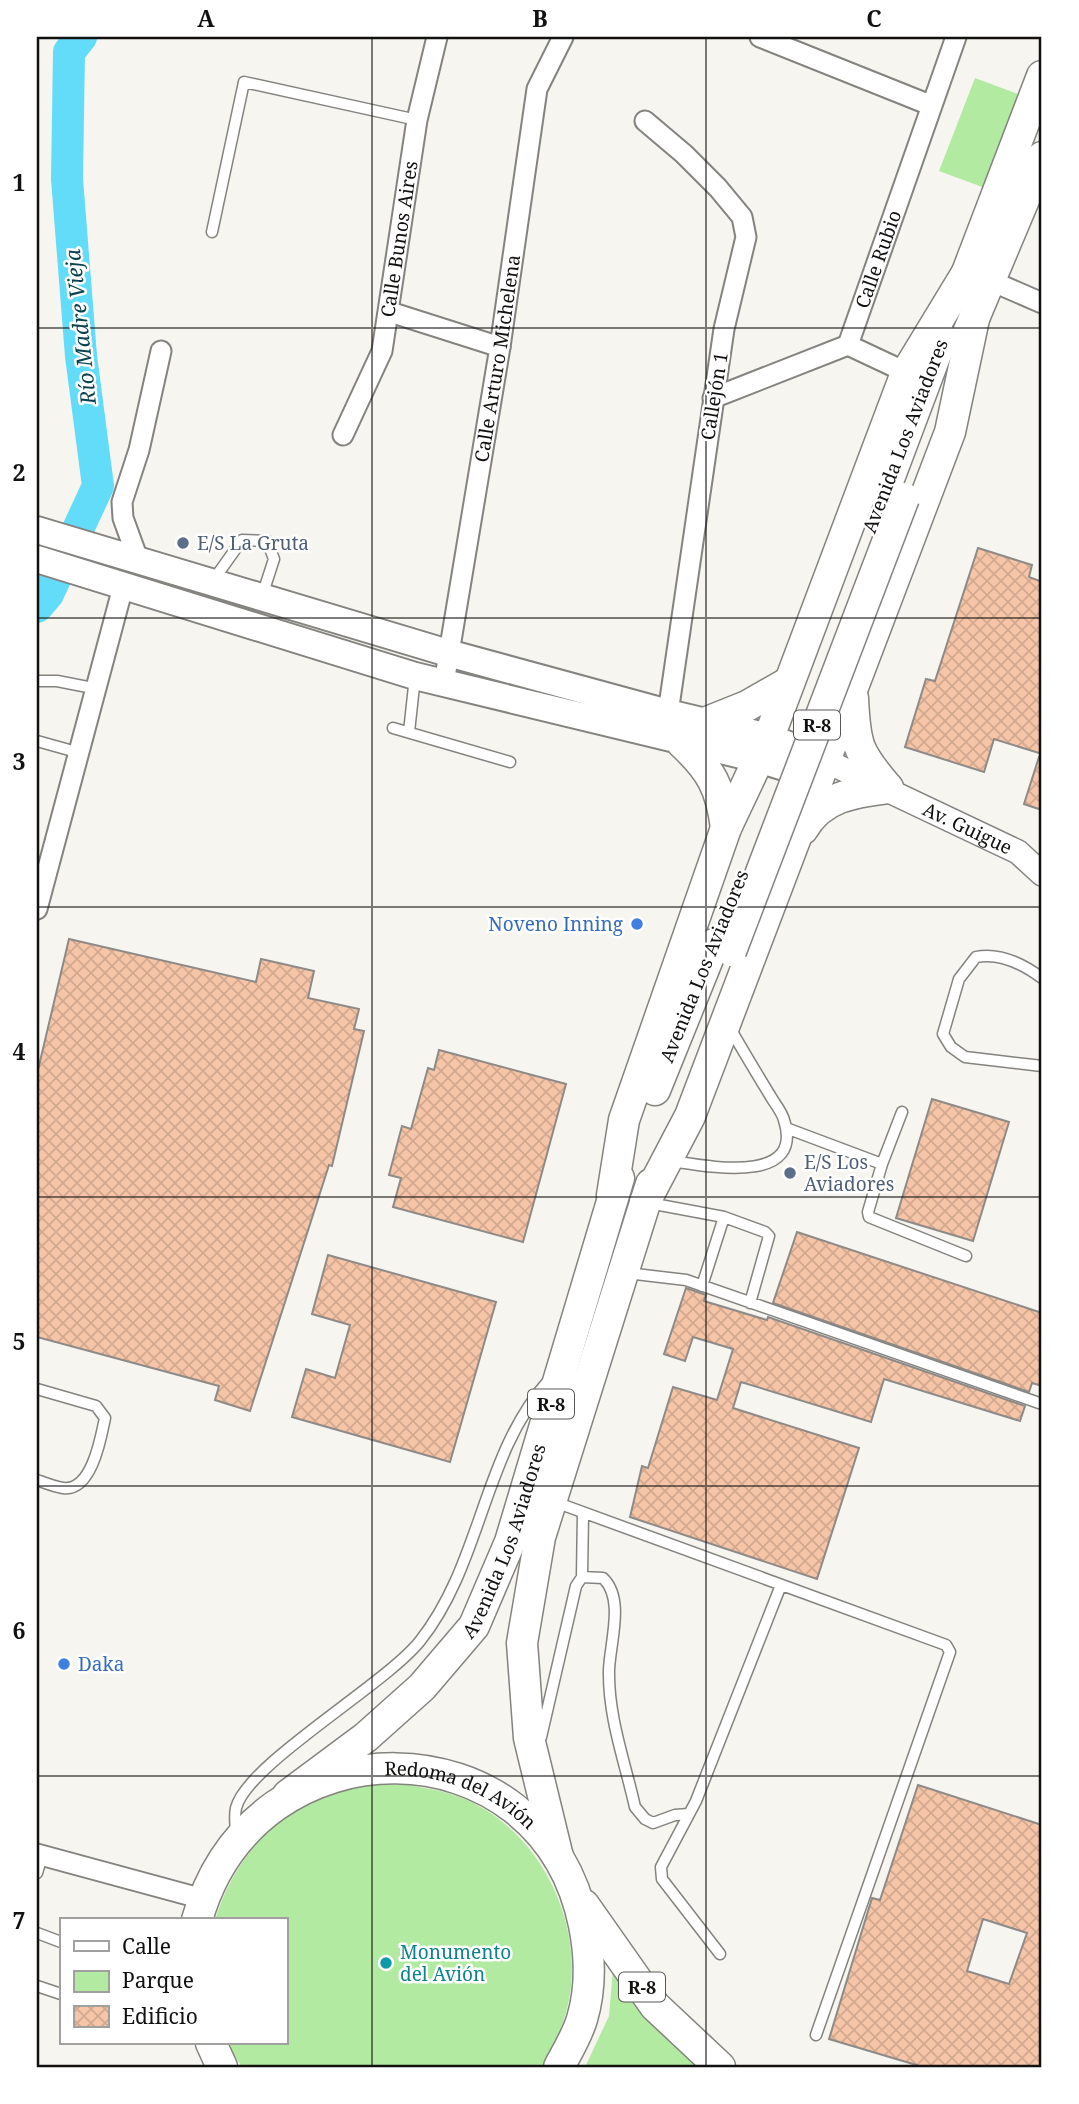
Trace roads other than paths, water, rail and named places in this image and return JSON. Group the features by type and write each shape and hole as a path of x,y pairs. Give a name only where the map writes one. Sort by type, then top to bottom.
{"main road":[{"name":"Avenida Los Aviadores","path":"288,1795 366,1737 422,1687 474,1626 510,1542 612,1195 723,948 894,495 974,319 978,276 1042,76"},
{"name":"Avenida Los Aviadores","path":"894,495 916,377 978,276 1042,157"},
{"name":"R-8","path":"821,769 950,432 974,319"},
{"path":"764,748 916,377"},
{"path":"37,530 261,600 707,722 764,748 821,769 690,1116 645,1202"},
{"path":"37,559 415,676 682,743 764,748"},
{"path":"707,722 747,706 789,682"},
{"path":"853,683 855,738 864,760 888,788"},
{"path":"682,743 706,765 722,799 726,828"},
{"name":"R-8","path":"612,1195 624,1120 726,828 764,748"},
{"path":"792,847 810,817 823,805 853,792 888,788"},
{"name":"Avenida Los Aviadores","path":"558,1857 529,1738 522,1643 540,1537 723,948"},
{"name":"Redoma del Avión","path":"200,1910 236,1840 288,1795 344,1772 405,1767 465,1780 518,1812 558,1857 578,1895 590,1956 582,2019 559,2067"},
{"name":"R-8","path":"578,1895 655,2006 720,2067"}],"street":[{"name":"Calle Bunos Aires","path":"343,435 382,351 390,312 416,120 437,37"},
{"name":"Calle Arturo Michelena","path":"444,683 500,347 537,89 562,37"},
{"name":"Calle Rubio","path":"848,345 956,37"},
{"path":"773,39 930,105"},
{"name":"Callejón 1","path":"645,121 684,154 743,217 746,237 724,329 668,713"},
{"path":"978,276 1042,303"},
{"path":"390,312 500,347"},
{"path":"713,398 848,345 916,377"},
{"path":"139,562 124,518 122,502 139,450 160,351"},
{"path":"37,909 98,689 113,584"},
{"name":"Av. Guigue","path":"821,769 888,788 1018,852 1042,874"},
{"path":"38,1861 200,1910"}],"lane":[{"path":"212,232 244,82 416,120"},
{"path":"211,584 242,540 267,541 274,559 261,600"},
{"path":"409,732 415,676"},
{"path":"37,681 57,681 98,689"},
{"path":"393,728 510,762"},
{"path":"37,741 80,753"},
{"path":"1042,978 1004,957 990,954 976,957 959,979 943,1034 951,1047 965,1057 1042,1066"},
{"path":"667,1160 727,1170 771,1163 785,1150 784,1118 726,1021"},
{"path":"902,1112 882,1164 868,1212 869,1217 965,1256"},
{"path":"786,1128 882,1164"},
{"path":"645,1202 724,1217 765,1232 769,1236 750,1303"},
{"path":"702,1286 724,1217"},
{"path":"623,1272 686,1280 1042,1404"},
{"path":"236,1840 236,1808 253,1781 358,1697 419,1642 459,1576 495,1471 525,1407 562,1364"},
{"path":"37,1389 96,1406 105,1418 97,1457 80,1482 64,1488 37,1480"},
{"path":"551,1501 946,1645 950,1652 816,2035"},
{"path":"535,1761 576,1586 582,1577 583,1513"},
{"path":"582,1577 603,1578 611,1586 614,1602 609,1672 612,1711 635,1807 645,1819 653,1823 675,1815 689,1814"},
{"path":"720,1954 662,1879 661,1867 689,1814 781,1585"},
{"path":"37,1933 60,1942"},
{"path":"37,1986 60,1994"}],"waterway":[{"name":"Río Madre Vieja","path":"37,607 48,594 98,486 81,356 67,179 69,52 81,37"}],"place":[{"name":"E/S La Gruta","path":"183,543"},
{"name":"Noveno Inning","path":"637,924"},
{"name":"E/S Los Aviadores","path":"790,1173"},
{"name":"Daka","path":"64,1664"},
{"name":"Monumento del Avión","path":"386,1963"}]}
